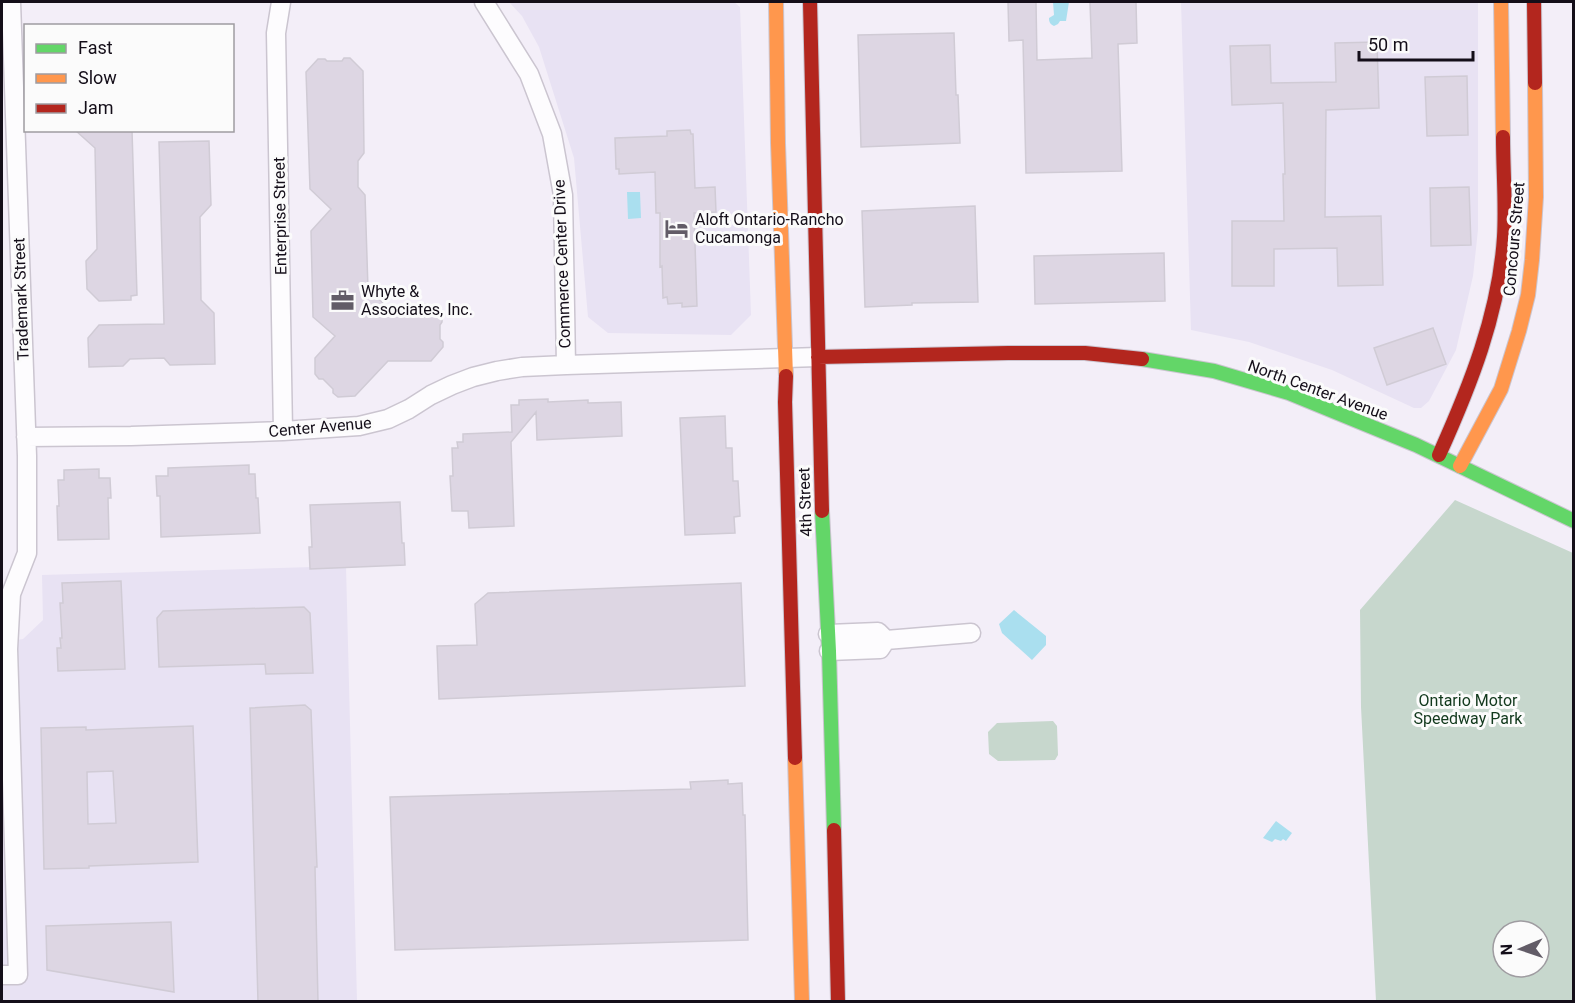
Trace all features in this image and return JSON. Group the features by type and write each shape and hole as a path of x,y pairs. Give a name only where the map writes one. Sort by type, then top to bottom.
{"main road":[{"name":"4th Street","path":"776,2 802,1002"},
{"name":"4th Street","path":"810,2 823,550 829,643 838,1002"},
{"name":"Concours Street","path":"1439,455 1486,338 1497,295 1504,236 1501,2"},
{"name":"Concours Street","path":"1460,466 1501,389 1520,331 1528,295 1536,197 1534,2"},
{"name":"North Center Avenue","path":"818,357 1008,352 1085,353 1153,360 1214,371 1289,393 1439,455 1574,521"}],"street":[{"name":"Trademark Street","path":"2,975 18,975 6,597 27,553 26,437 11,2"},
{"name":"Enterprise Street","path":"281,2 276,33 283,431"},
{"name":"Commerce Center Drive","path":"484,2 529,74 552,134 563,195 566,365"},
{"name":"Center Avenue","path":"26,437 283,431 359,426 388,419 430,395 473,377 522,367 818,357"},
{"path":"829,643 880,649 886,640 970,633"}],"shaded area":[{"path":"509,2 734,2 740,7 751,315 731,335 608,333 588,317 574,158 539,47 522,16"},
{"path":"1181,2 1478,2 1478,230 1473,276 1456,350 1429,401 1421,408 1414,408 1332,370 1249,342 1191,330"},
{"path":"346,566 357,1001 2,1001 2,642 23,639 43,620 42,575"}],"green space":[{"name":"Ontario Motor Speedway Park","path":"1455,500 1573,553 1573,1001 1376,1001 1361,707 1360,610"},
{"path":"1053,721 1057,726 1058,755 1055,760 998,761 989,754 988,732 997,723"}],"water":[{"path":"1053,2 1069,2 1066,21 1060,21 1054,26 1049,19 1054,15"},
{"path":"627,192 640,192 641,218 628,219"},
{"path":"1014,610 1046,636 1046,645 1032,660 1002,633 999,624"},
{"path":"1276,821 1292,833 1286,841 1275,839 1272,842 1263,838"}],"building":[{"path":"1008,2 1036,2 1037,60 1092,58 1090,2 1136,2 1137,43 1118,44 1122,171 1026,173 1023,40 1009,41"},
{"path":"954,33 960,143 861,147 858,35"},
{"path":"1377,42 1379,108 1326,110 1325,217 1381,216 1383,285 1338,286 1337,248 1274,249 1274,286 1232,286 1232,221 1284,221 1283,174 1285,174 1283,103 1232,105 1230,46 1270,45 1271,83 1336,82 1335,43"},
{"path":"344,58 350,58 363,71 364,153 358,161 358,187 365,195 368,289 386,306 429,304 442,317 440,339 443,347 431,361 388,361 355,396 338,397 323,379 319,379 315,374 315,358 335,336 313,317 311,231 331,209 310,189 306,72 318,59 342,61"},
{"path":"1467,76 1468,135 1427,136 1425,77"},
{"name":"Aloft Ontario-Rancho Cucamonga","path":"690,130 693,134 695,188 715,187 716,212 694,213 697,306 682,307 682,303 668,304 667,297 663,298 662,266 660,267 660,213 656,213 655,172 619,174 619,169 616,169 615,138 667,136 667,131"},
{"path":"77,132 132,132 137,295 131,296 131,300 99,301 87,289 86,261 97,249 95,148"},
{"path":"209,141 211,205 200,217 201,300 214,313 215,364 170,365 164,358 130,359 123,366 89,367 88,338 99,325 164,324 159,142"},
{"path":"1469,187 1471,245 1431,246 1430,188"},
{"path":"975,206 978,302 912,303 912,305 865,307 862,211"},
{"path":"1164,253 1165,301 1035,304 1034,256"},
{"path":"1433,328 1446,364 1387,385 1374,348"},
{"path":"548,399 548,402 588,400 588,403 621,402 622,436 537,440 536,412 511,442 514,526 469,528 468,511 452,511 450,476 453,476 452,448 458,448 457,442 463,442 463,434 512,432 511,405 519,405 519,400"},
{"path":"725,416 726,448 732,448 733,481 738,481 740,516 734,517 735,533 685,535 680,418"},
{"path":"249,465 249,474 255,474 260,533 161,537 160,496 157,496 156,476 168,476 168,468"},
{"path":"99,469 99,478 110,478 109,539 58,540 58,480 64,480 64,470"},
{"path":"400,502 405,565 310,569 309,547 312,547 310,505"},
{"path":"121,581 125,669 58,671 57,648 61,648 60,638 62,638 60,603 63,603 62,583"},
{"path":"741,583 745,686 439,699 437,646 477,645 475,604 488,593"},
{"path":"304,607 310,613 313,673 266,674 265,664 159,667 157,618 163,611"},
{"path":"305,705 311,710 317,867 315,867 318,1002 258,1002 250,708"},
{"path":"193,726 198,862 44,869 41,728 86,727 86,730","holes":["113,771 116,823 88,824 87,772"]},
{"path":"728,780 728,784 742,783 748,940 395,950 390,797 691,789 690,782"},
{"path":"171,922 174,992 47,970 46,926"}],"traffic: fast":[{"path":"1142,359 1214,371 1289,393 1416,445 1574,521"},
{"path":"822,511 834,830"}],"traffic: slow":[{"path":"776,2 786,376"},
{"path":"1501,2 1503,137"},
{"path":"1460,466 1501,389 1528,295 1536,197 1535,83"},
{"path":"795,758 802,1002"}],"traffic: jam":[{"path":"810,2 822,511"},
{"path":"1534,2 1535,83"},
{"path":"1439,455 1472,376 1496,294 1504,237 1503,137"},
{"path":"818,357 1085,353 1142,359"},
{"path":"786,376 795,758"},
{"path":"834,830 838,1002"}],"place":[{"name":"Aloft Ontario-Rancho Cucamonga","path":"677,228"},
{"name":"Whyte & Associates, Inc.","path":"343,300"}]}
